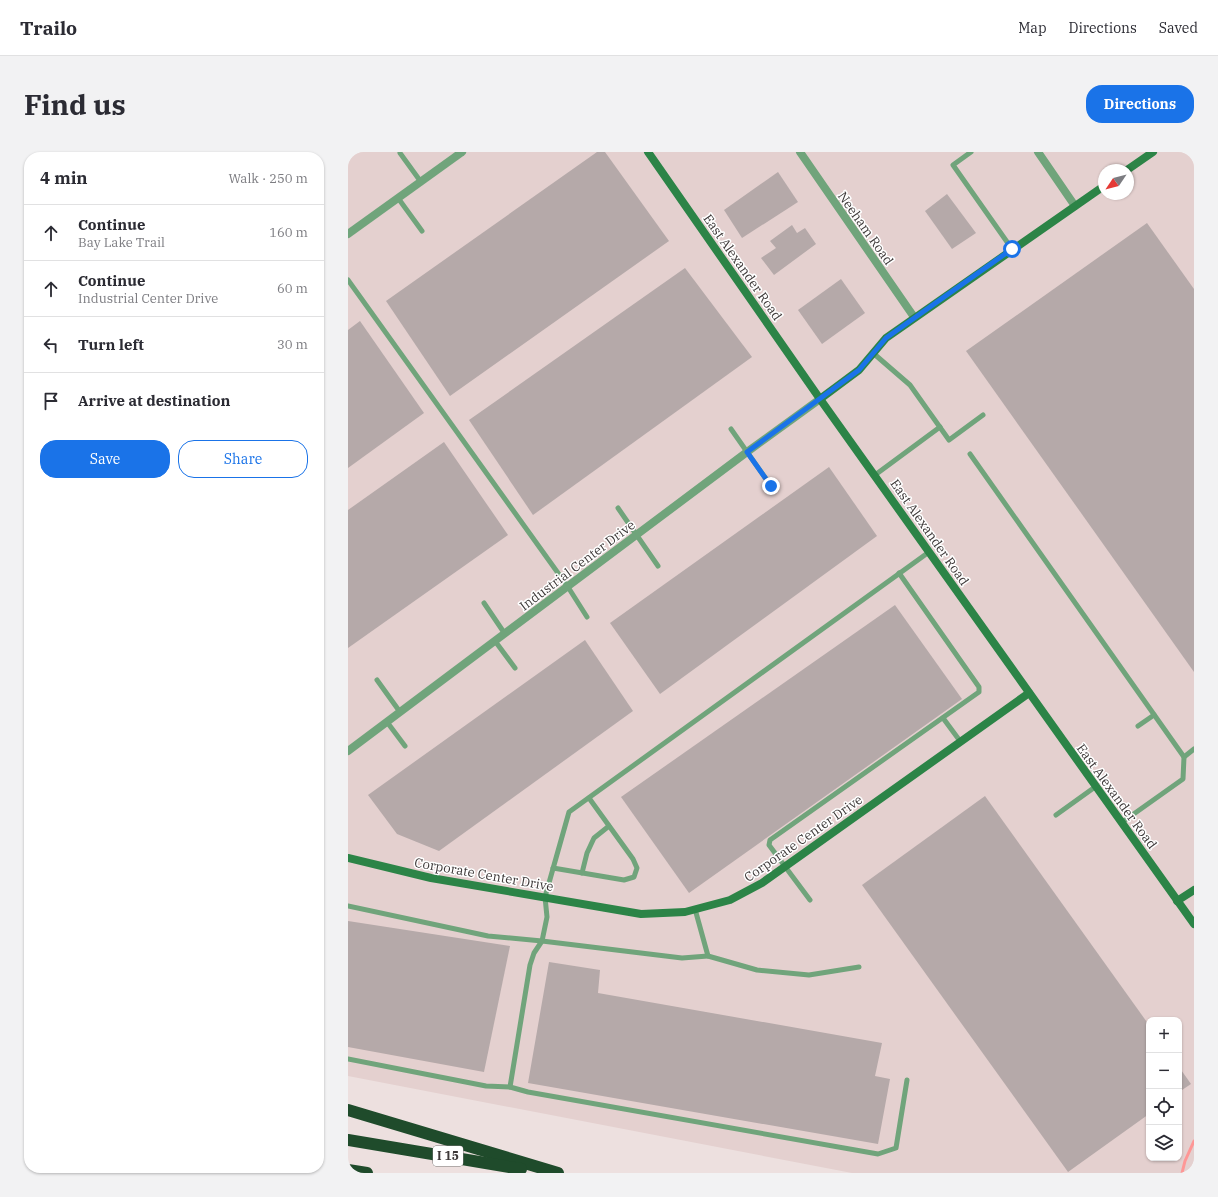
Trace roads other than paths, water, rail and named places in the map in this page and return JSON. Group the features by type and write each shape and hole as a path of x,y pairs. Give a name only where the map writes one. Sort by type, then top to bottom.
{"highway":[{"path":"348,1110 558,1173"},
{"name":"I 15","path":"348,1140 548,1173"},
{"path":"348,1170 367,1173"}],"street":[{"path":"348,234 462,152"},
{"name":"East Alexander Road","path":"648,152 820,399 1194,924"},
{"name":"Neeham Road","path":"800,152 914,317"},
{"path":"1038,152 1075,206"},
{"path":"1134,165 1153,152"},
{"path":"820,399 859,370 886,338 914,317 1098,190"},
{"name":"Industrial Center Drive","path":"348,751 820,399"},
{"name":"Corporate Center Drive","path":"348,858 431,878 641,914 685,912 730,900 762,883 1029,693"},
{"path":"1177,901 1194,890"}],"lane":[{"path":"971,152 953,165 1012,249"},
{"path":"400,153 421,182"},
{"path":"398,198 422,231"},
{"path":"348,280 568,587 587,617"},
{"path":"873,353 910,385 949,440 984,416"},
{"path":"875,475 940,427"},
{"path":"731,429 771,486"},
{"path":"970,454 1184,757 1184,779 1121,823"},
{"path":"618,508 658,566"},
{"path":"510,1087 530,966 534,953 542,941 548,917 544,897 569,812 929,552"},
{"path":"810,900 769,845 770,840 978,692 979,687 899,573"},
{"path":"484,603 505,634"},
{"path":"495,641 515,668"},
{"path":"377,680 400,712"},
{"path":"1138,726 1154,715"},
{"path":"943,718 960,742"},
{"path":"387,722 405,746"},
{"path":"1184,757 1194,749"},
{"path":"1056,815 1095,787"},
{"path":"553,868 624,880 634,877 637,868 633,859 589,798"},
{"path":"582,873 587,853 594,838 609,826"},
{"path":"348,906 488,936 682,958 708,956 757,970 809,976 859,968"},
{"path":"695,909 708,956"},
{"path":"348,1059 486,1086 510,1087 528,1092 878,1154 896,1148 907,1080"}],"waterway":[{"path":"1182,1173 1185,1161 1194,1141"}]}
